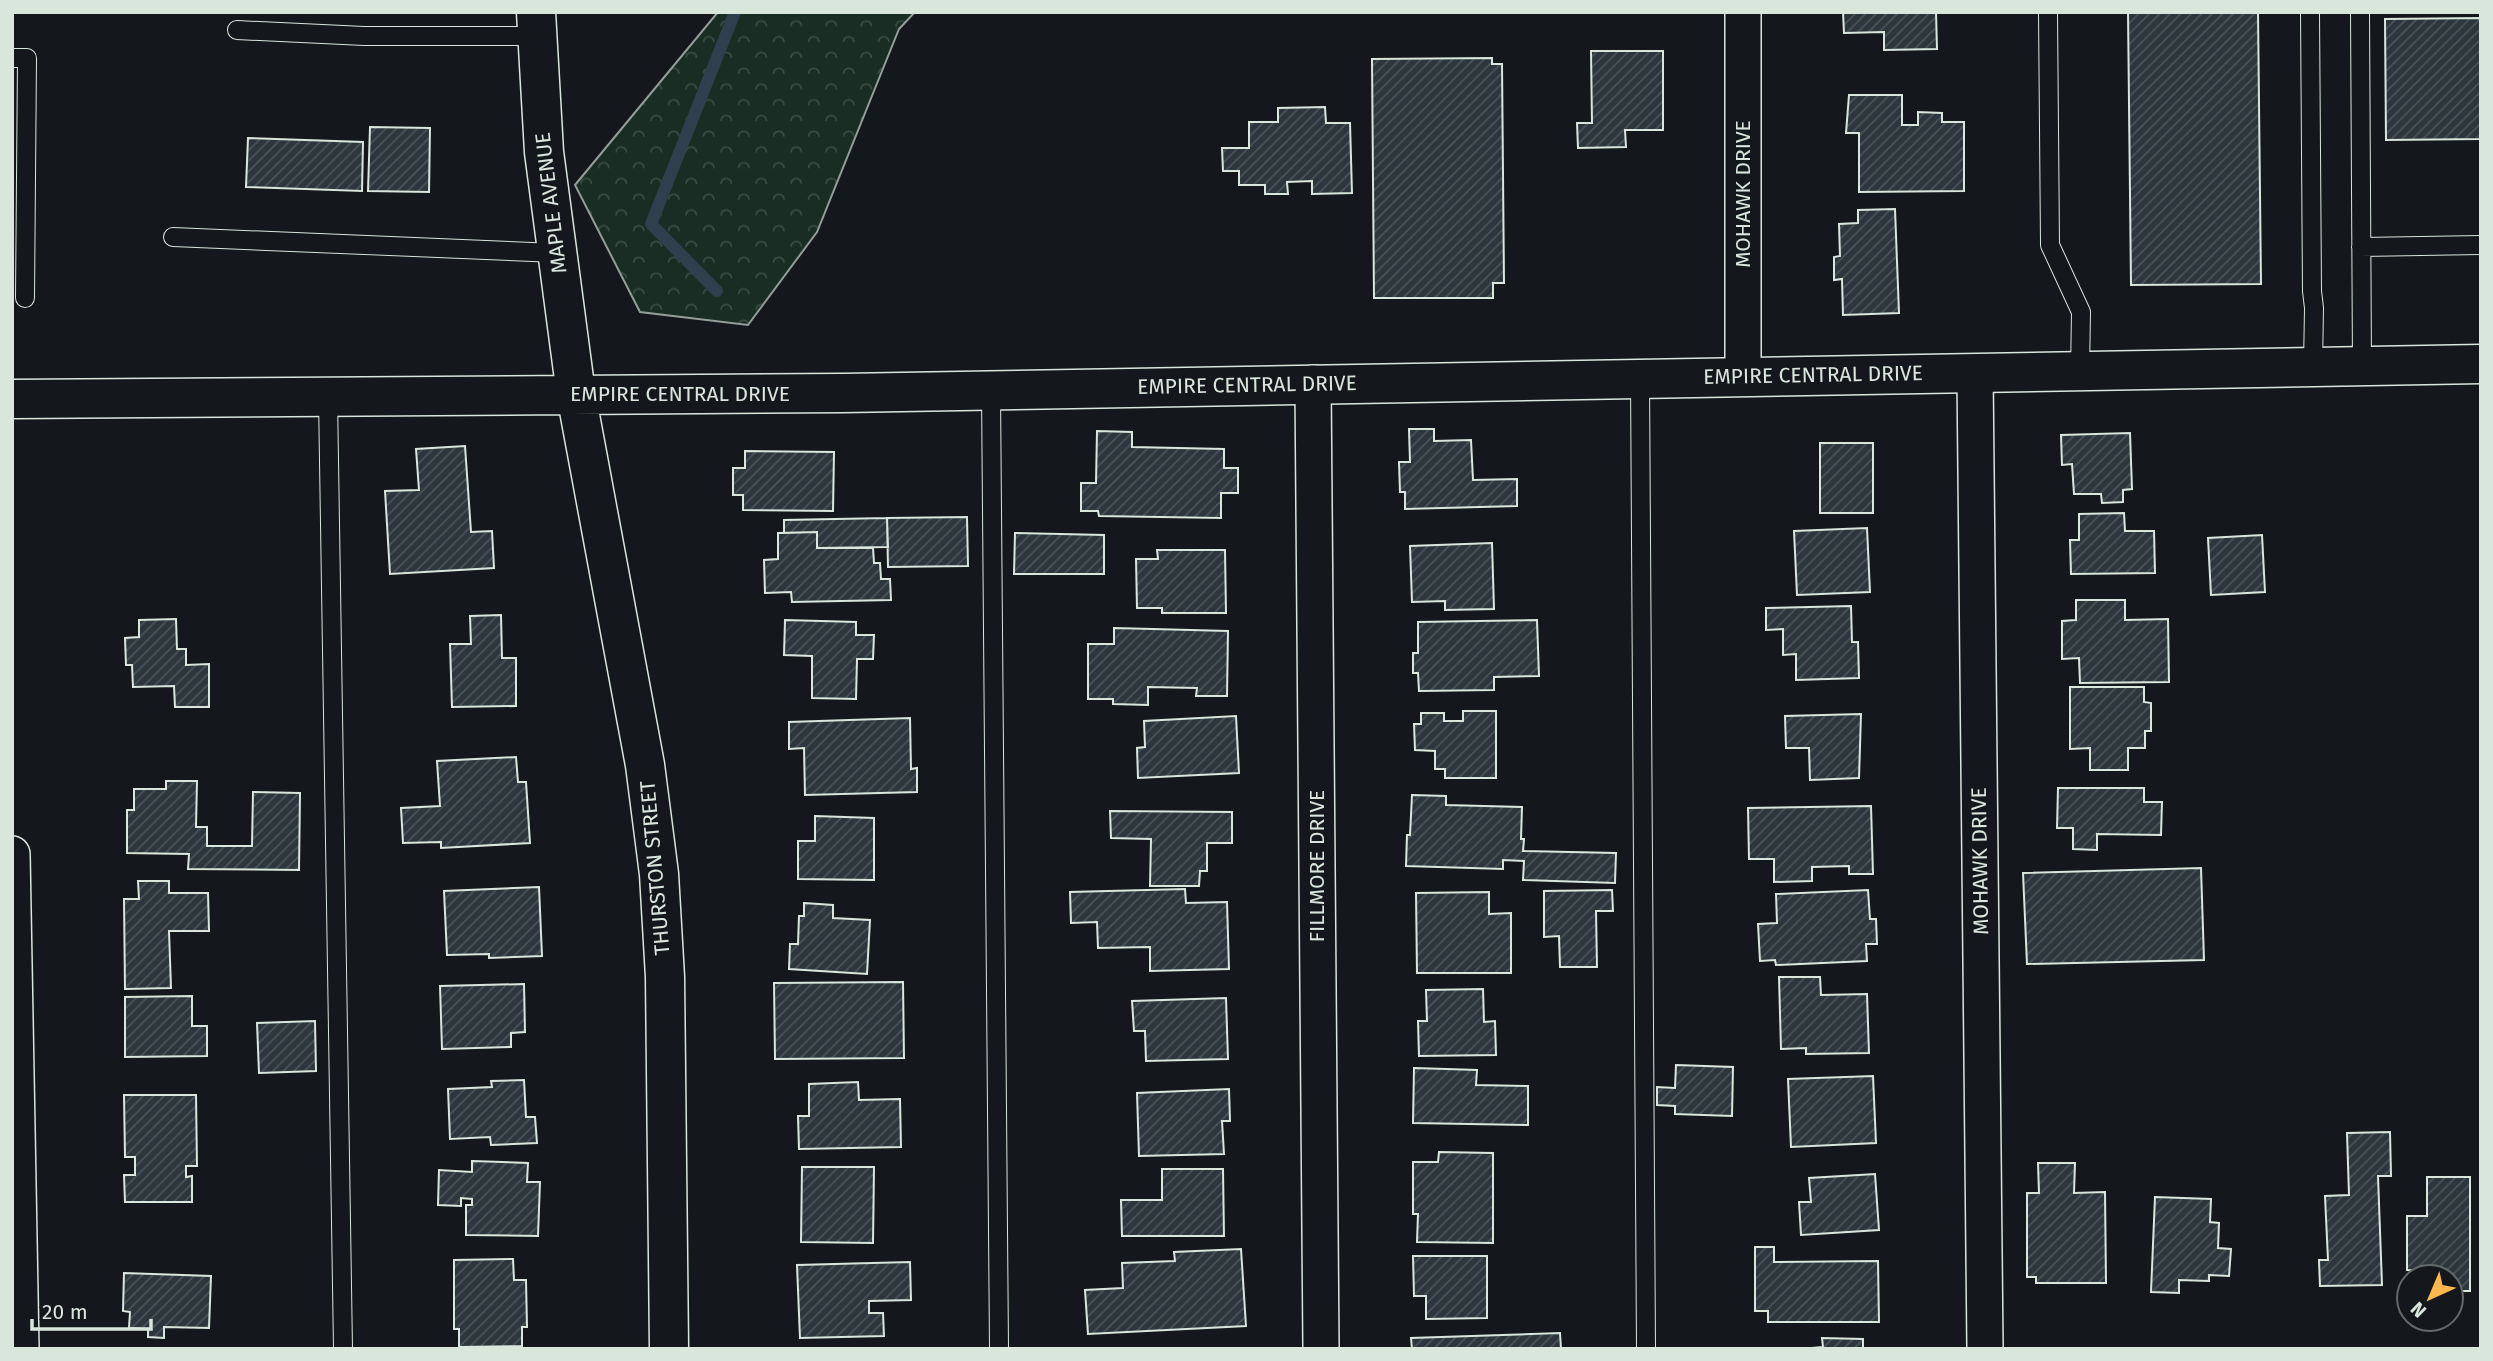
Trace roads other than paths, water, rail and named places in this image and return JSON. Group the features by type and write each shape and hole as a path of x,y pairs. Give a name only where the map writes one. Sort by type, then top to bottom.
{"street":[{"name":"MOHAWK DRIVE","path":"1743,12 1743,376"},
{"name":"MAPLE AVENUE","path":"536,24 544,152 576,394"},
{"name":"EMPIRE CENTRAL DRIVE","path":"12,399 991,391 1640,377 2481,364"},
{"name":"MOHAWK DRIVE","path":"1975,373 1985,1349"},
{"name":"FILLMORE DRIVE","path":"1313,383 1321,1349"},
{"name":"THURSTON STREET","path":"576,394 645,765 659,874 665,976 669,1349"},
{"path":"12,854 21,1349"}],"lane":[{"path":"2048,12 2050,245 2081,312 2080,371"},
{"path":"2310,12 2313,366"},
{"path":"2360,12 2362,365"},
{"path":"237,30 363,36 536,24"},
{"path":"12,58 27,58 25,298"},
{"path":"173,237 557,253"},
{"path":"2361,247 2481,245"},
{"path":"1640,377 1646,1349"},
{"path":"991,391 999,1349"},
{"path":"328,397 343,1349"}],"waterway":[{"path":"717,291 651,224 735,12"}]}
